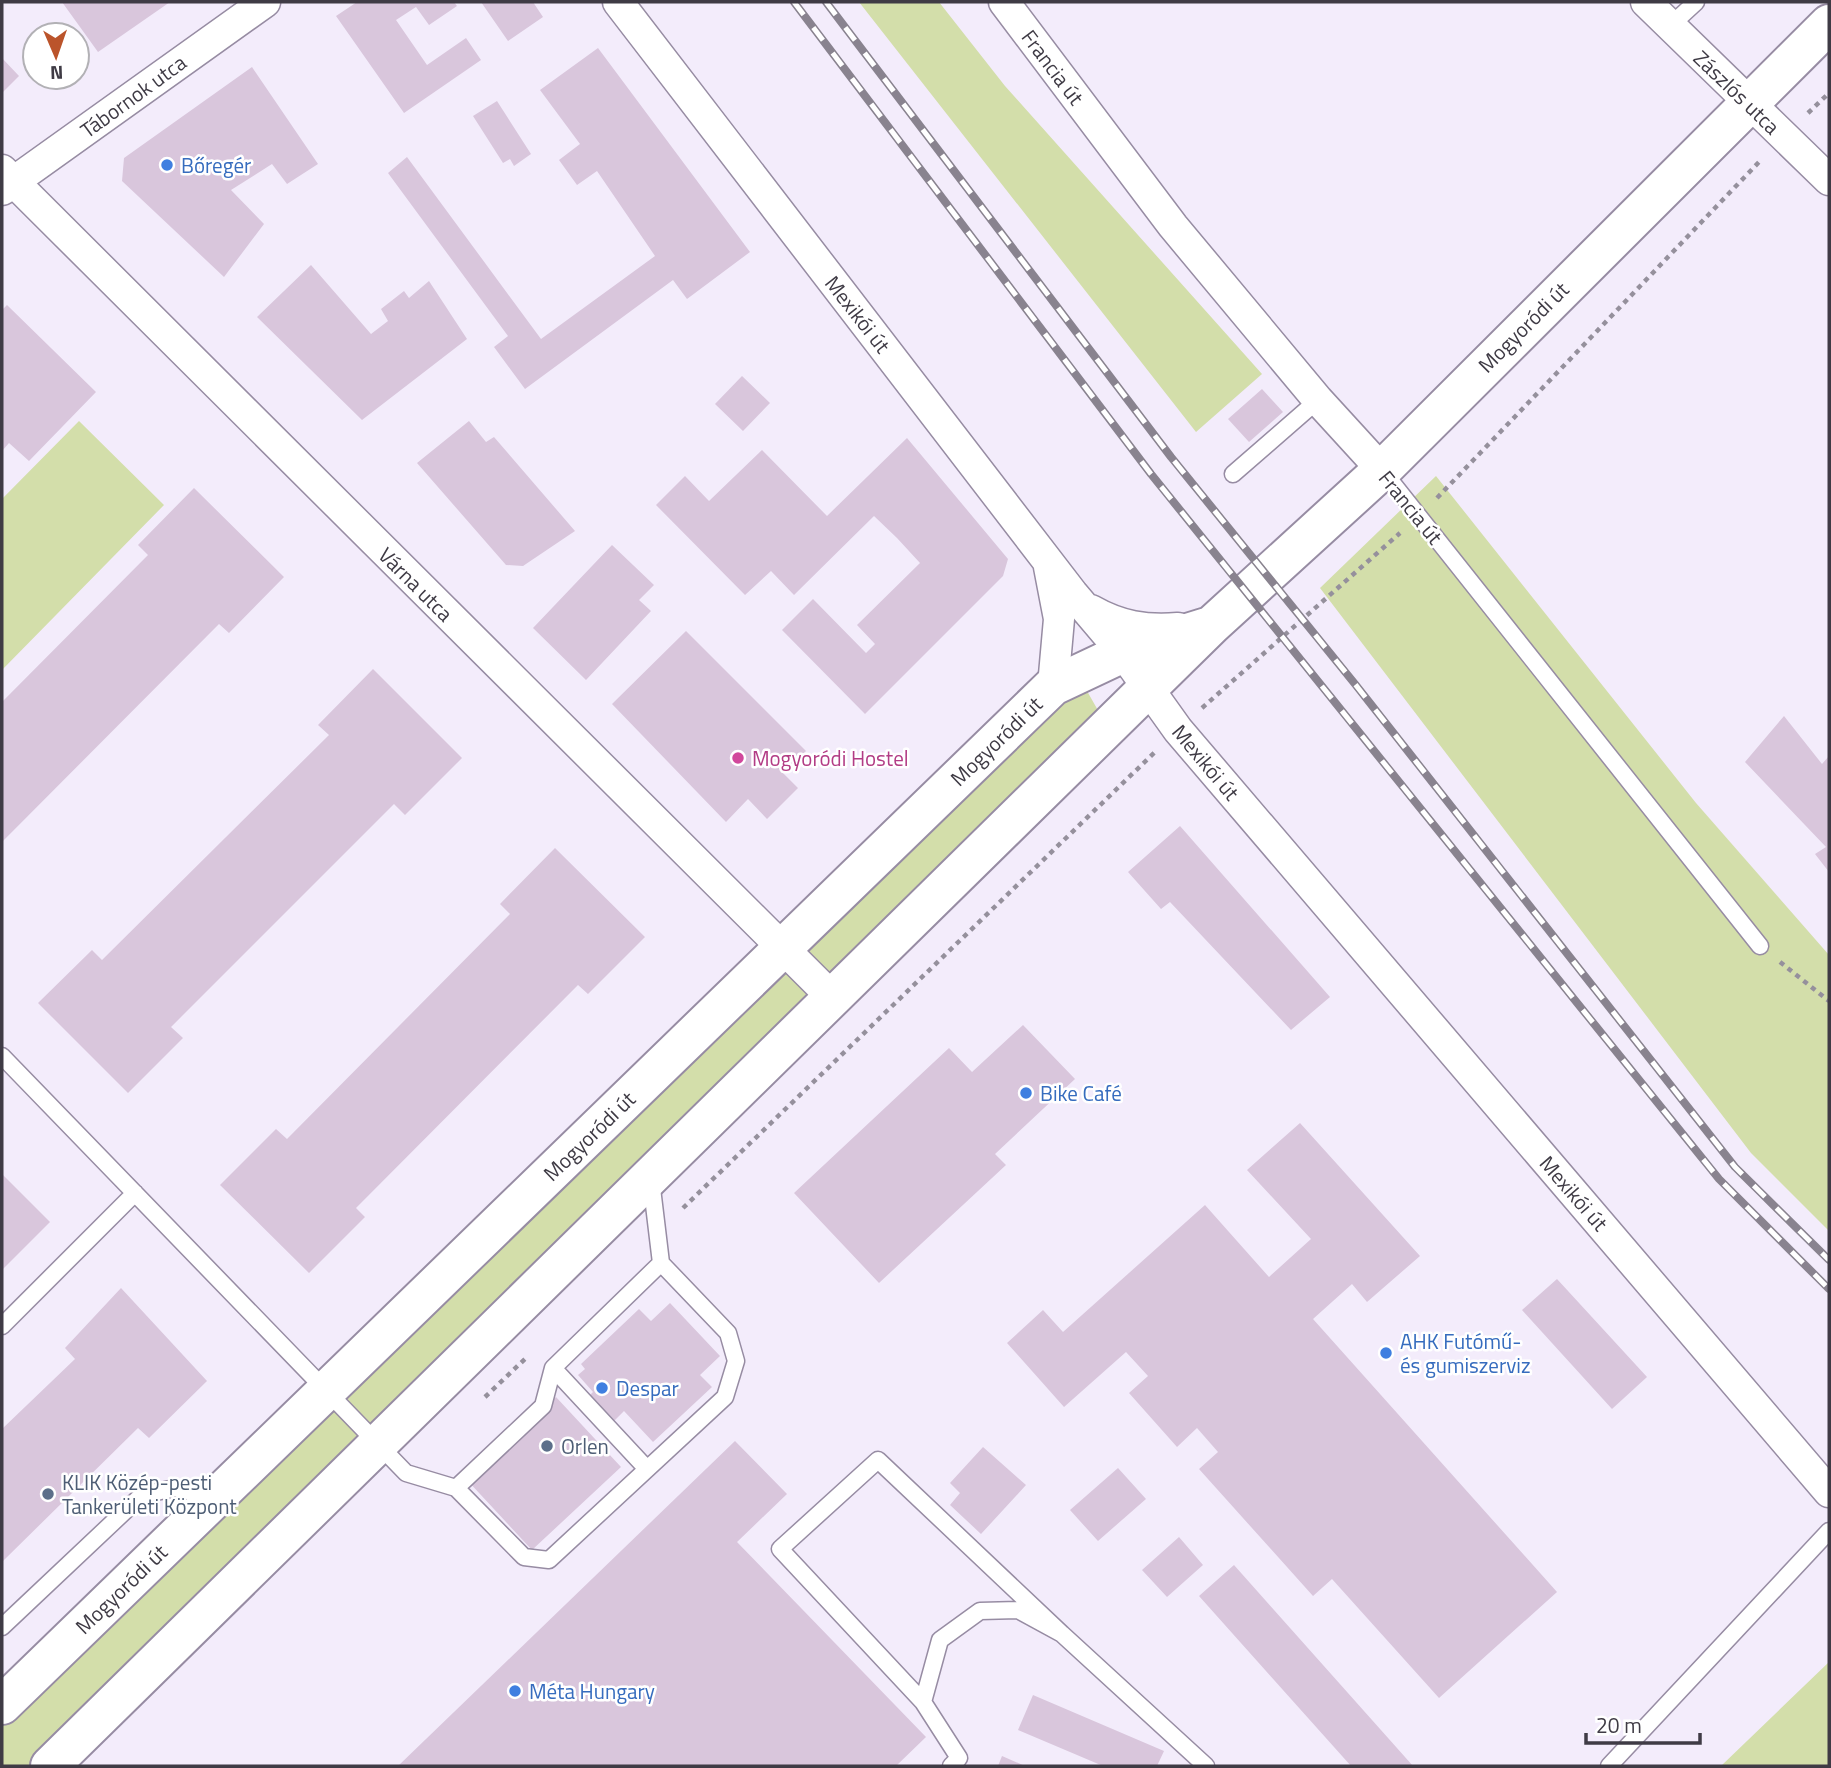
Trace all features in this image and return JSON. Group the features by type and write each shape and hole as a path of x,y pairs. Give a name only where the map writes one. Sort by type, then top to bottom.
{"street":[{"name":"Tábornok utca","path":"6,181 265,2"},
{"name":"Mexikói út","path":"618,2 1047,560 1123,653 1178,730 1829,1492"},
{"name":"Francia út","path":"1004,2 1173,226 1318,400 1382,470"},
{"name":"Zászlós utca","path":"1646,2 1829,180"},
{"name":"Mogyoródi út","path":"50,1766 1212,625 1382,470 1829,24"},
{"name":"Várna utca","path":"6,181 831,997"},
{"path":"1047,560 1059,619 1053,686"},
{"path":"1082,605 1110,622 1152,630 1212,625"},
{"name":"Mogyoródi út","path":"2,1705 1053,686 1123,653 1212,625"}],"lane":[{"path":"1670,26 1696,2"},
{"path":"1233,474 1318,400"},
{"name":"Francia út","path":"1382,470 1760,947"},
{"path":"2,1056 406,1473 456,1488 494,1518 524,1557 549,1560 725,1397 736,1361 728,1333 661,1263 650,1175"},
{"path":"2,1326 135,1193"},
{"path":"456,1488 543,1406 554,1368 661,1263"},
{"path":"554,1368 648,1469"},
{"path":"588,1432 601,1419"},
{"path":"951,1766 959,1758 923,1702 780,1549 878,1460 1206,1766"},
{"path":"2,1627 142,1495 175,1488 215,1498"},
{"path":"1609,1766 1829,1531"},
{"path":"923,1702 940,1640 980,1611 1018,1610 1062,1634"}],"path":[{"path":"659,1231 1178,730 1419,516 1783,137 1829,93"},
{"path":"1760,947 1829,1001"},
{"path":"477,1405 537,1347"}],"green space":[{"path":"859,2 939,2 1005,86 1262,374 1196,432"},
{"path":"79,421 164,505 2,670 2,499"},
{"path":"1436,476 1696,803 1829,955 1829,1231 1751,1153 1320,588"},
{"path":"1053,686 1087,691 1108,728 50,1766 2,1766 2,1705"},
{"path":"1829,1662 1829,1766 1721,1766"}],"building":[{"path":"62,2 170,2 98,52 91,42 91,21 76,21"},
{"path":"357,2 454,2 457,6 429,25 416,7 396,20 427,65 466,38 481,60 404,113 336,16"},
{"path":"481,2 533,2 543,17 508,41"},
{"path":"598,48 750,252 687,299 673,280 525,389 494,347 508,336 388,173 407,157 541,339 655,256 597,171 577,185 559,160 580,144 540,90"},
{"path":"2,58 19,76 2,93"},
{"path":"252,67 318,164 287,184 272,164 231,190 264,224 224,277 122,181 124,158"},
{"path":"497,101 531,154 514,166 510,159 503,163 473,116"},
{"path":"311,265 371,334 388,321 381,309 404,291 409,298 429,281 467,339 362,420 257,317"},
{"path":"7,305 96,392 29,461 9,443 2,451 2,310"},
{"path":"742,376 770,403 743,431 715,404"},
{"path":"1262,389 1283,412 1249,442 1228,419"},
{"path":"469,421 486,442 494,437 575,531 523,566 506,565 417,463"},
{"path":"907,438 1008,559 1003,576 865,714 782,630 813,599 866,653 875,644 857,625 920,563 897,538 874,516 794,595 771,571 745,595 656,505 685,476 709,501 762,450 827,516"},
{"path":"194,488 284,577 229,633 219,624 2,842 2,702 148,555 138,545"},
{"path":"612,545 654,585 639,600 651,611 586,680 533,628"},
{"path":"686,631 806,751 783,773 798,788 767,819 748,799 726,822 612,704"},
{"path":"373,669 462,758 405,815 394,804 171,1027 183,1038 128,1093 38,1003 92,950 102,960 329,735 318,725"},
{"path":"1784,716 1822,764 1829,756 1829,872 1815,854 1826,847 1745,762"},
{"path":"1180,826 1330,997 1291,1030 1170,902 1161,909 1128,872"},
{"path":"555,848 645,937 588,994 578,985 356,1208 365,1217 309,1273 220,1185 276,1129 287,1139 510,914 500,904"},
{"path":"1023,1025 1075,1079 995,1154 1006,1165 879,1283 794,1193 949,1048 972,1072"},
{"path":"1300,1123 1420,1256 1367,1302 1352,1284 1313,1319 1557,1592 1439,1698 1332,1579 1313,1596 1199,1469 1218,1452 1197,1428 1177,1447 1129,1393 1148,1376 1126,1352 1064,1407 1007,1343 1043,1310 1063,1332 1205,1205 1269,1277 1311,1239 1247,1170"},
{"path":"2,1174 50,1222 2,1270"},
{"path":"1557,1279 1647,1377 1612,1409 1522,1310"},
{"path":"121,1288 207,1381 149,1438 138,1428 2,1562 2,1429 75,1359 65,1348"},
{"path":"670,1303 720,1356 700,1375 712,1387 653,1442 624,1411 613,1422 589,1396 593,1392 578,1375 585,1369 581,1364 639,1309 651,1321"},
{"path":"556,1397 621,1467 532,1550 467,1480"},
{"path":"735,1441 787,1494 737,1542 926,1737 896,1766 398,1766"},
{"path":"983,1447 1026,1485 981,1534 950,1505 960,1493 950,1483"},
{"path":"1118,1468 1146,1499 1098,1541 1070,1510"},
{"path":"1179,1537 1203,1565 1167,1597 1142,1570"},
{"path":"1234,1565 1413,1766 1351,1766 1199,1596"},
{"path":"1033,1695 1164,1751 1157,1766 1103,1766 1018,1730"},
{"path":"1002,1756 1025,1766 998,1766"}],"railway":[{"path":"794,2 1151,474 1719,1179 1829,1289"},
{"path":"826,2 1171,457 1355,684 1735,1167 1829,1260"}],"place":[{"name":"Bőregér","path":"167,165"},
{"name":"Mogyoródi Hostel","path":"738,758"},
{"name":"Bike Café","path":"1026,1093"},
{"name":"AHK Futómű- és gumiszerviz","path":"1386,1353"},
{"name":"Despar","path":"602,1388"},
{"name":"Orlen","path":"547,1446"},
{"name":"KLIK Közép-pesti Tankerületi Központ","path":"48,1494"},
{"name":"Méta Hungary","path":"515,1691"}]}
